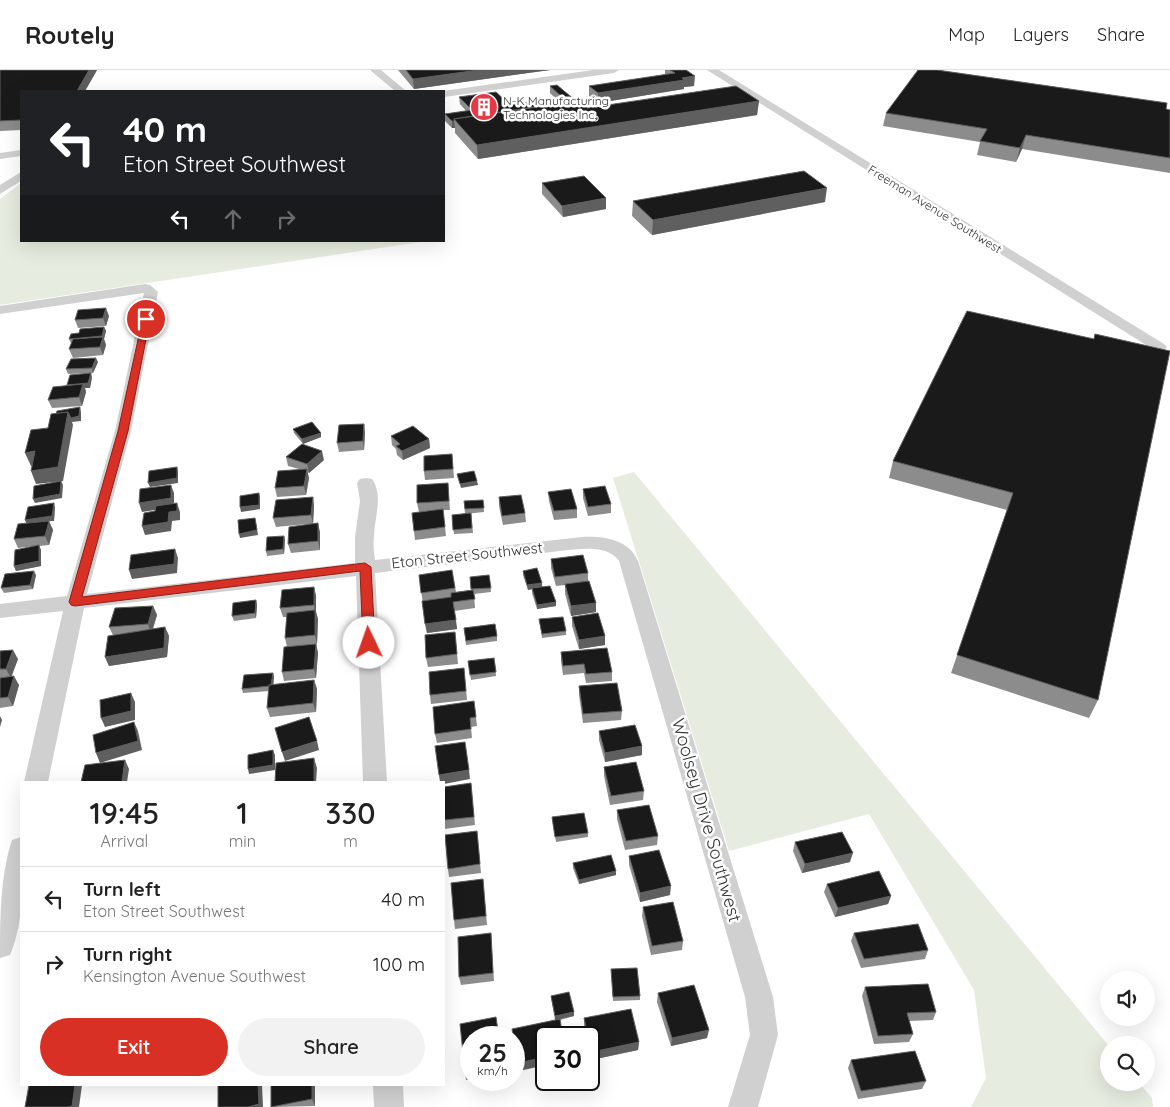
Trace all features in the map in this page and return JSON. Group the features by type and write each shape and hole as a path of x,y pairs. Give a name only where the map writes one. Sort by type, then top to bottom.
{"street":[{"path":"375,70 400,90"},
{"path":"445,94 577,72 614,70"},
{"name":"Freeman Avenue Southwest","path":"712,70 1159,347"},
{"path":"0,156 20,153"},
{"path":"0,190 20,177"},
{"path":"0,310 145,288 150,292 123,430 75,602 36,781"},
{"path":"366,483 369,501 364,536 375,781"},
{"name":"Eton Street Southwest","path":"0,611 568,544 607,545"},
{"name":"Woolsey Drive Southwest","path":"607,545 626,555 759,997 764,1035 743,1107"},
{"path":"0,946 20,853"},
{"path":"388,1086 389,1107"}],"shaded area":[{"path":"20,184 20,242 420,242 0,305 0,199"},
{"path":"634,472 1101,1036 1100,1091 1146,1091 1152,1098 1153,1107 971,1107 986,1078 974,990 869,814 729,851 613,478"}],"building":[{"path":"0,70 89,70 78,90 20,90 20,120 0,121"},
{"path":"406,70 479,70 413,79"},
{"path":"670,70 686,70 695,76 682,78 684,80 598,93 589,86 675,73"},
{"path":"918,70 937,70 1167,103 1166,109 1170,110 1170,158 1026,135 1020,148 980,141 987,129 886,113"},
{"path":"557,85 576,101 454,119 454,121 445,114 472,110 459,97 496,92 510,105 562,97 550,86"},
{"path":"736,86 759,101 477,145 454,119 579,101 587,108"},
{"path":"804,171 827,188 653,220 633,201"},
{"path":"584,176 606,198 562,206 542,183"},
{"path":"106,308 103,318 75,320 78,310"},
{"path":"967,311 1094,339 1095,334 1170,351 1098,700 957,655 1013,493 893,461"},
{"path":"104,327 102,336 69,339 71,334 79,333 80,329"},
{"path":"103,337 100,347 69,349 73,339"},
{"path":"96,358 92,368 66,369 71,359"},
{"path":"91,373 88,383 67,385 70,375"},
{"path":"83,384 79,397 48,400 53,387"},
{"path":"80,407 79,416 71,418 68,412 56,414 57,411"},
{"path":"68,412 58,467 31,471 35,451 25,453 31,430 48,428 51,414"},
{"path":"312,422 321,433 302,439 293,429"},
{"path":"364,424 363,441 337,443 339,425"},
{"path":"413,426 429,439 402,451 396,446 400,444 391,436"},
{"path":"302,444 322,451 307,464 286,457"},
{"path":"452,454 453,469 424,471 424,456"},
{"path":"177,467 177,478 148,483 149,471"},
{"path":"307,469 304,486 275,488 278,471"},
{"path":"474,471 477,481 460,484 457,474"},
{"path":"61,481 60,494 33,499 34,486"},
{"path":"448,483 449,501 417,503 417,485"},
{"path":"171,485 171,498 139,503 140,489"},
{"path":"605,486 611,504 588,507 583,489"},
{"path":"571,489 577,509 554,511 548,492"},
{"path":"259,493 259,505 240,507 240,496"},
{"path":"521,495 525,513 502,516 499,497"},
{"path":"313,497 311,515 273,518 276,500"},
{"path":"483,500 484,508 465,509 464,501"},
{"path":"54,503 52,516 25,520 28,507"},
{"path":"177,503 177,511 169,512 168,522 142,526 144,513 155,511 156,506"},
{"path":"443,509 445,527 414,531 412,513"},
{"path":"471,513 472,528 453,530 452,515"},
{"path":"255,518 257,530 239,534 238,520"},
{"path":"49,521 45,536 14,539 18,524"},
{"path":"318,523 318,541 288,544 289,527"},
{"path":"284,536 283,549 266,551 267,537"},
{"path":"39,545 39,561 14,566 15,550"},
{"path":"175,549 174,564 129,570 131,555"},
{"path":"583,555 588,573 555,577 551,559"},
{"path":"537,568 542,583 527,585 523,571"},
{"path":"452,570 455,588 421,593 419,575"},
{"path":"34,571 30,585 1,588 5,574"},
{"path":"489,575 491,588 471,589 470,577"},
{"path":"589,581 596,603 571,606 565,584"},
{"path":"550,586 556,602 537,605 532,588"},
{"path":"314,587 314,605 280,608 282,590"},
{"path":"473,590 475,599 453,602 456,620 425,624 422,601 451,597 451,593"},
{"path":"256,600 255,613 232,616 233,603"},
{"path":"153,606 148,624 109,627 115,608"},
{"path":"315,610 315,635 285,638 287,613"},
{"path":"598,613 605,636 579,640 572,617"},
{"path":"563,617 566,631 542,634 539,619"},
{"path":"495,624 497,636 466,641 464,628"},
{"path":"165,627 164,648 105,657 108,636"},
{"path":"455,632 457,654 426,658 425,635"},
{"path":"316,644 314,669 282,672 284,647"},
{"path":"607,648 612,672 586,674 584,664 563,666 561,652"},
{"path":"13,650 6,669 0,669 0,651"},
{"path":"494,658 496,672 470,675 468,661"},
{"path":"464,668 466,691 430,695 429,672"},
{"path":"273,673 271,685 242,689 244,675"},
{"path":"14,676 8,697 0,698 0,678"},
{"path":"314,680 313,703 267,708 269,685"},
{"path":"617,683 622,711 583,714 579,686"},
{"path":"131,693 131,711 101,718 100,700"},
{"path":"474,701 476,717 470,718 471,729 435,734 433,707"},
{"path":"309,717 317,741 282,752 275,728"},
{"path":"134,722 138,741 96,753 93,735"},
{"path":"635,725 642,746 605,753 599,731"},
{"path":"465,742 469,770 439,775 435,746"},
{"path":"273,750 273,765 248,769 248,755"},
{"path":"314,758 314,781 275,781 276,763"},
{"path":"125,760 122,781 81,781 85,765"},
{"path":"636,762 644,791 611,796 604,767"},
{"path":"471,783 474,817 445,820 445,787"},
{"path":"649,805 658,836 626,841 617,810"},
{"path":"584,813 588,833 555,837 552,817"},
{"path":"477,831 480,864 448,869 445,835"},
{"path":"842,832 853,853 805,864 795,842"},
{"path":"659,850 671,886 640,893 629,856"},
{"path":"611,855 616,871 579,880 573,863"},
{"path":"879,871 891,896 838,908 827,884"},
{"path":"483,879 486,916 454,920 451,883"},
{"path":"673,902 683,941 652,946 643,907"},
{"path":"918,924 928,950 864,959 854,933"},
{"path":"491,933 493,973 459,977 458,937"},
{"path":"637,968 640,996 613,997 611,969"},
{"path":"928,984 936,1012 907,1013 913,1034 878,1036 865,987"},
{"path":"694,985 709,1030 672,1038 658,993"},
{"path":"569,992 574,1012 555,1016 551,996"},
{"path":"631,1009 639,1042 600,1050 600,1026 586,1026 584,1018"},
{"path":"496,1017 497,1026 460,1026 460,1024"},
{"path":"560,1019 561,1026 535,1026 535,1059 525,1062 525,1026"},
{"path":"915,1051 926,1081 861,1091 851,1060"},
{"path":"29,1086 75,1086 72,1106 25,1107"},
{"path":"218,1086 258,1086 259,1104 248,1107 218,1107"},
{"path":"271,1086 312,1086 312,1099 271,1107"}],"place":[{"name":"N-K Manufacturing Technologies Inc.","path":"484,107"}],"route":[{"path":"146,319 123,431 75,602 365,567 369,643"}]}
